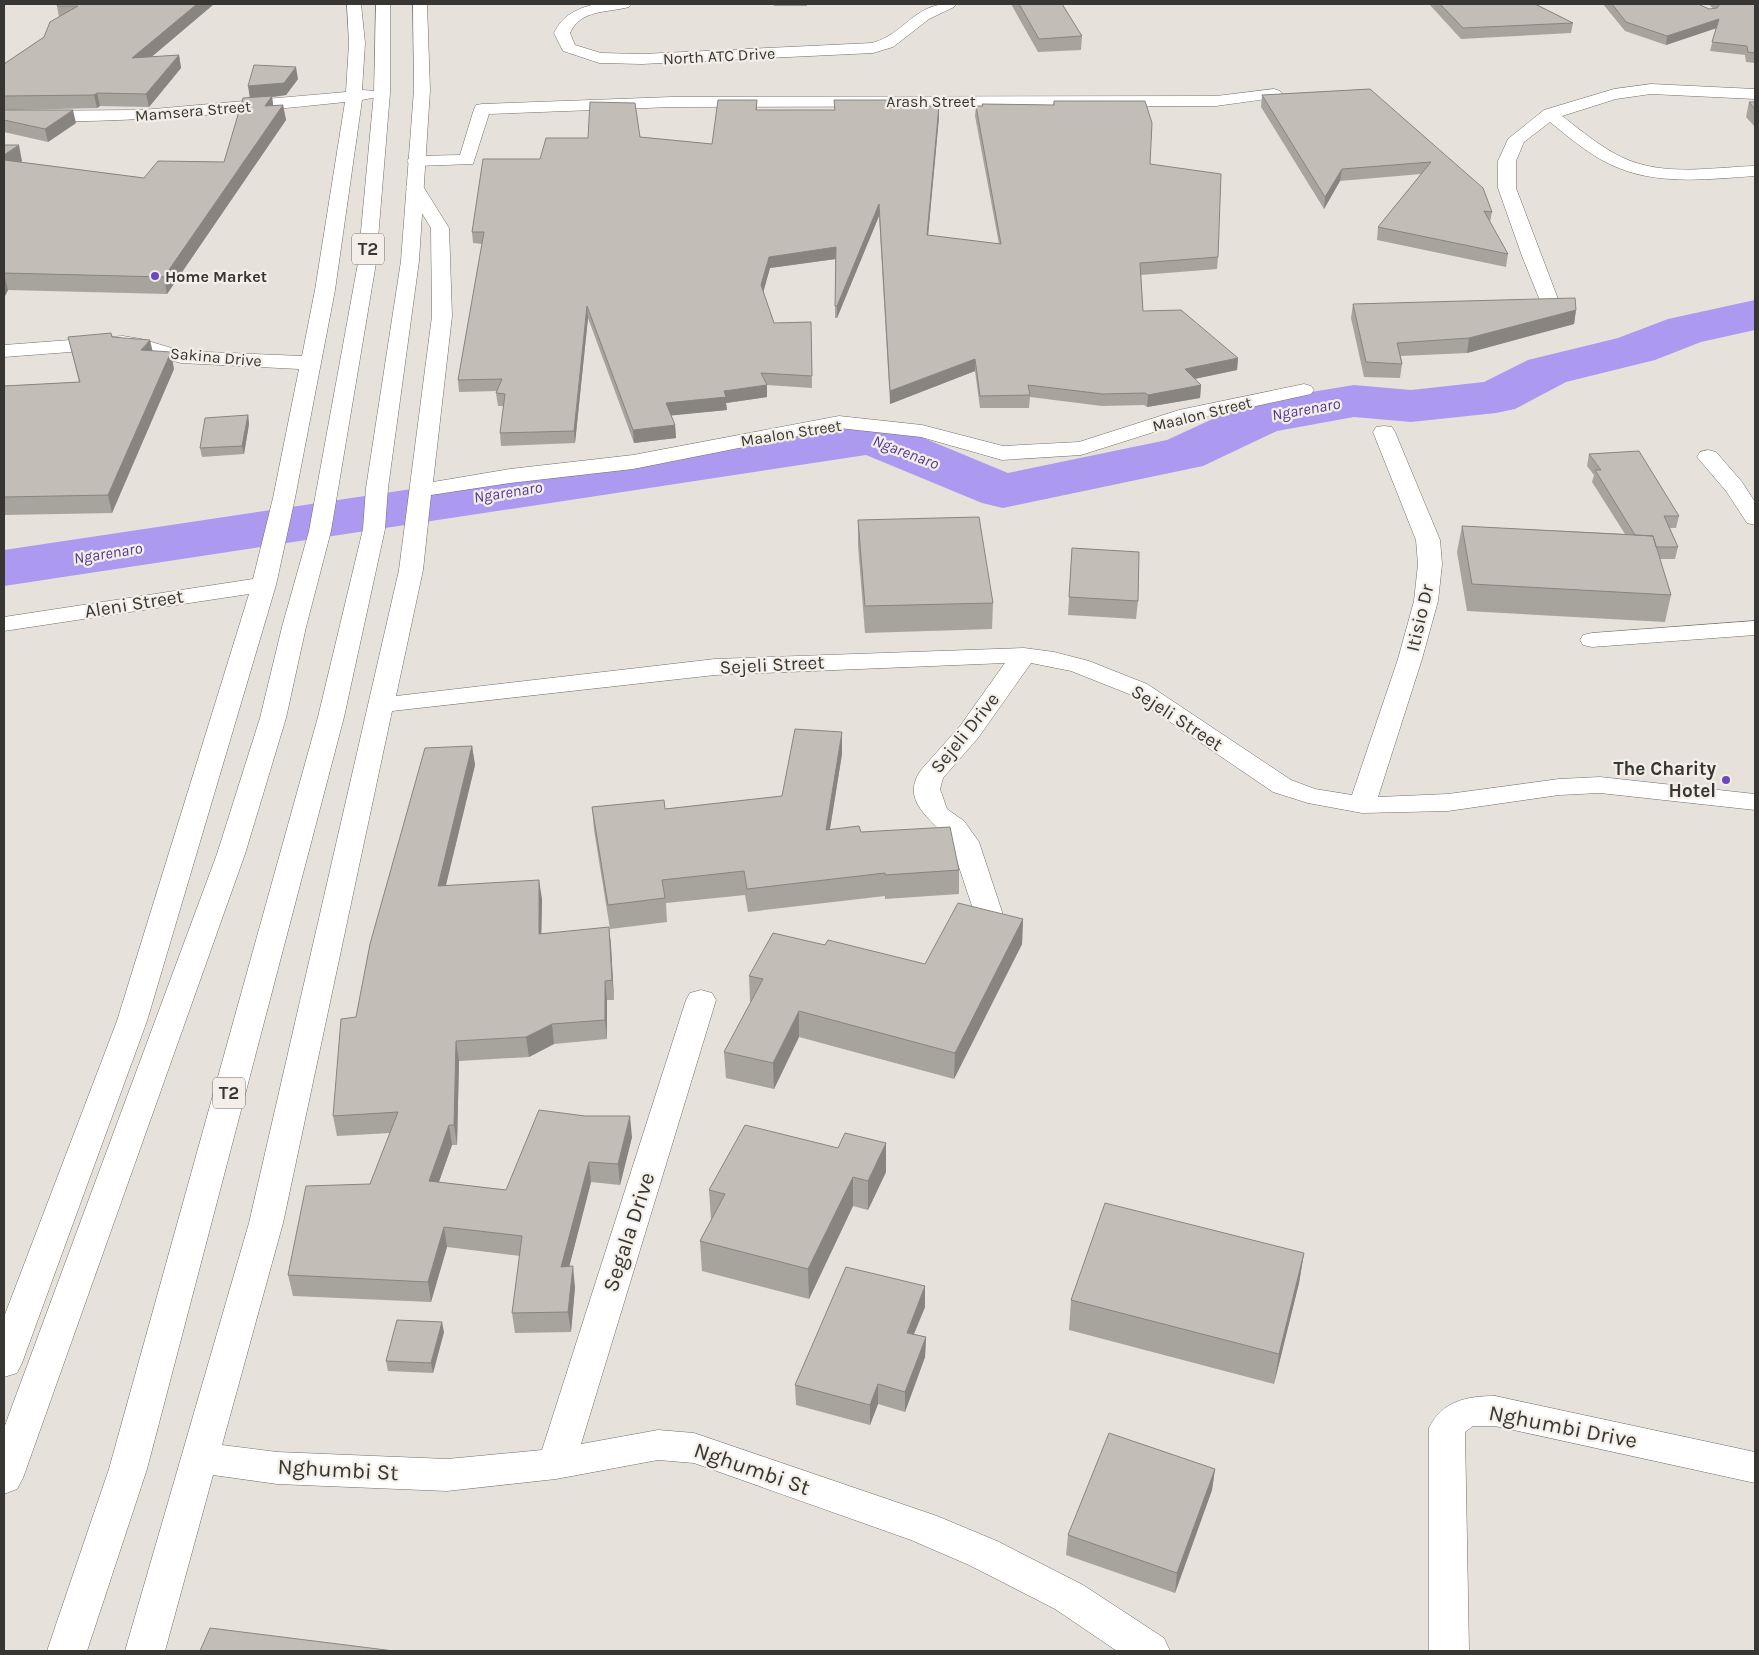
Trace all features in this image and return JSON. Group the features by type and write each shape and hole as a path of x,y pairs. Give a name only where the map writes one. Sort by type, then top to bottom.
{"main road":[{"path":"4,1363 132,1021 264,585 284,498 325,290 354,96 357,43 354,4"},
{"name":"T2","path":"4,1478 231,854 273,718 294,627 320,531 367,263 382,93 383,4"},
{"name":"T2","path":"67,1651 128,1469 331,717 374,529 377,488 410,261 422,90 420,4"},
{"name":"North ATC Drive","path":"624,4 598,8 570,18 564,25 562,33 569,48 599,58 642,59 873,48 887,44 924,16 949,4"},
{"path":"1548,299 1508,188 1507,161 1517,139 1550,114 1614,94 1651,88 1755,94"},
{"name":"Mamsera Street","path":"4,116 136,116 382,93"},
{"name":"Arash Street","path":"416,161 467,160 482,109 672,102 1216,101 1274,94"},
{"path":"1550,114 1593,148 1627,166 1663,173 1755,170"},
{"path":"4,131 22,117"},
{"path":"145,1651 266,1223 411,570 423,482 442,306 440,228 415,187"},
{"name":"Sakina Drive","path":"4,351 124,342 182,357 311,363"},
{"name":"Maalon Street","path":"423,482 510,476 633,462 839,422 922,431 1002,453 1081,448 1187,415 1304,390"},
{"name":"Itisio Dr","path":"1362,804 1410,660 1426,601 1430,564 1428,540 1384,432"},
{"path":"1708,457 1734,488 1755,518"},
{"name":"Aleni Street","path":"4,624 264,585"},
{"path":"1592,640 1755,628"},
{"name":"Sejeli Street","path":"381,705 715,667 1024,655 1063,662 1106,675 1138,689 1282,786 1308,795 1362,804 1410,804 1471,800 1590,784 1755,802"},
{"name":"Sejeli Drive","path":"991,920 965,842 954,827 937,814 931,804 927,789 930,776 969,732 1024,655"},
{"name":"Segala Drive","path":"556,1464 701,1000"},
{"name":"Nghumbi Drive","path":"1449,1651 1447,1428 1456,1416 1471,1411 1495,1411 1755,1468"},
{"name":"Nghumbi St","path":"200,1458 277,1468 448,1474 556,1464 658,1445 694,1448 924,1528 983,1553 1069,1597 1150,1651"}],"building":[{"path":"58,4 197,4 132,58 179,55 146,94 97,93 94,95 4,96 4,64 44,37 50,22 78,6 57,6"},
{"path":"1019,4 1062,4 1082,36 1039,39"},
{"path":"1440,4 1535,4 1573,23 1463,28"},
{"path":"1612,4 1698,4 1709,9 1717,8 1720,4 1755,4 1755,53 1748,52 1747,46 1712,42 1719,19 1667,36 1626,22"},
{"path":"254,65 296,67 284,83 248,86"},
{"path":"1370,89 1483,188 1492,212 1484,211 1508,254 1378,227 1431,162 1342,169 1325,197 1262,95"},
{"path":"272,96 265,106 283,105 164,277 4,273 4,160 144,178 158,161 224,162 243,98"},
{"path":"718,100 757,100 756,110 835,110 834,100 888,100 889,106 939,106 927,235 1001,244 976,106 983,106 982,104 1054,105 1054,101 1145,101 1152,123 1150,164 1221,174 1218,257 1140,263 1143,311 1181,310 1238,358 1185,369 1201,385 1148,395 1145,393 1103,394 1028,385 1030,395 980,396 975,359 890,391 879,204 837,306 835,306 836,247 769,257 761,285 774,323 811,322 812,376 761,373 767,385 724,391 726,397 666,403 675,425 633,430 587,306 574,431 500,433 505,394 496,393 502,379 458,380 484,232 472,232 483,159 540,159 546,138 588,138 590,102 635,103 640,137 712,144"},
{"path":"1749,102 1755,102 1755,109"},
{"path":"4,110 73,110 45,129 4,120"},
{"path":"4,145 19,145 4,155"},
{"path":"1575,298 1576,310 1469,338 1397,343 1402,364 1366,362 1353,304"},
{"path":"111,333 112,337 150,340 141,350 171,352 108,495 4,497 4,386 80,382 68,337"},
{"path":"248,415 242,446 200,448 205,418"},
{"path":"1639,451 1679,516 1664,516 1678,547 1656,547 1653,536 1635,535 1595,470 1601,470 1589,454"},
{"path":"979,517 993,603 865,606 858,520"},
{"path":"1462,526 1653,536 1671,595 1472,584"},
{"path":"1072,548 1139,552 1138,601 1069,597"},
{"path":"795,729 842,732 826,830 859,826 861,832 950,827 959,870 885,875 885,873 747,889 744,871 662,880 665,898 608,905 592,807 664,800 665,809 782,796"},
{"path":"472,746 438,886 539,880 539,934 609,927 612,980 605,981 605,1020 552,1024 526,1037 456,1041 454,1125 449,1125 429,1181 506,1190 539,1110 585,1116 630,1116 618,1164 589,1162 561,1267 573,1266 568,1312 512,1313 522,1236 444,1227 428,1282 288,1275 306,1186 370,1184 398,1112 333,1116 341,1019 356,1017 370,944 425,748"},
{"path":"958,903 1023,919 955,1053 799,1011 773,1063 724,1052 763,979 749,976 773,933 825,945 828,940 925,964"},
{"path":"745,1125 838,1148 845,1133 886,1143 868,1181 853,1177 808,1269 700,1241 725,1194 709,1190"},
{"path":"1105,1203 1304,1253 1279,1354 1071,1300"},
{"path":"846,1267 925,1286 907,1333 926,1337 905,1392 878,1384 870,1405 795,1385"},
{"path":"397,1320 442,1322 431,1363 386,1361"},
{"path":"1109,1433 1215,1469 1177,1573 1068,1535"},
{"path":"210,1628 394,1651 200,1651"}],"waterway":[{"name":"Ngarenaro","path":"4,568 872,437 1003,491 1183,454 1262,417 1354,401 1411,406 1496,397 1547,371 1636,349 1686,330 1755,315"}],"place":[{"name":"Home Market","path":"155,276"},
{"name":"The Charity Hotel","path":"1726,780"}]}
